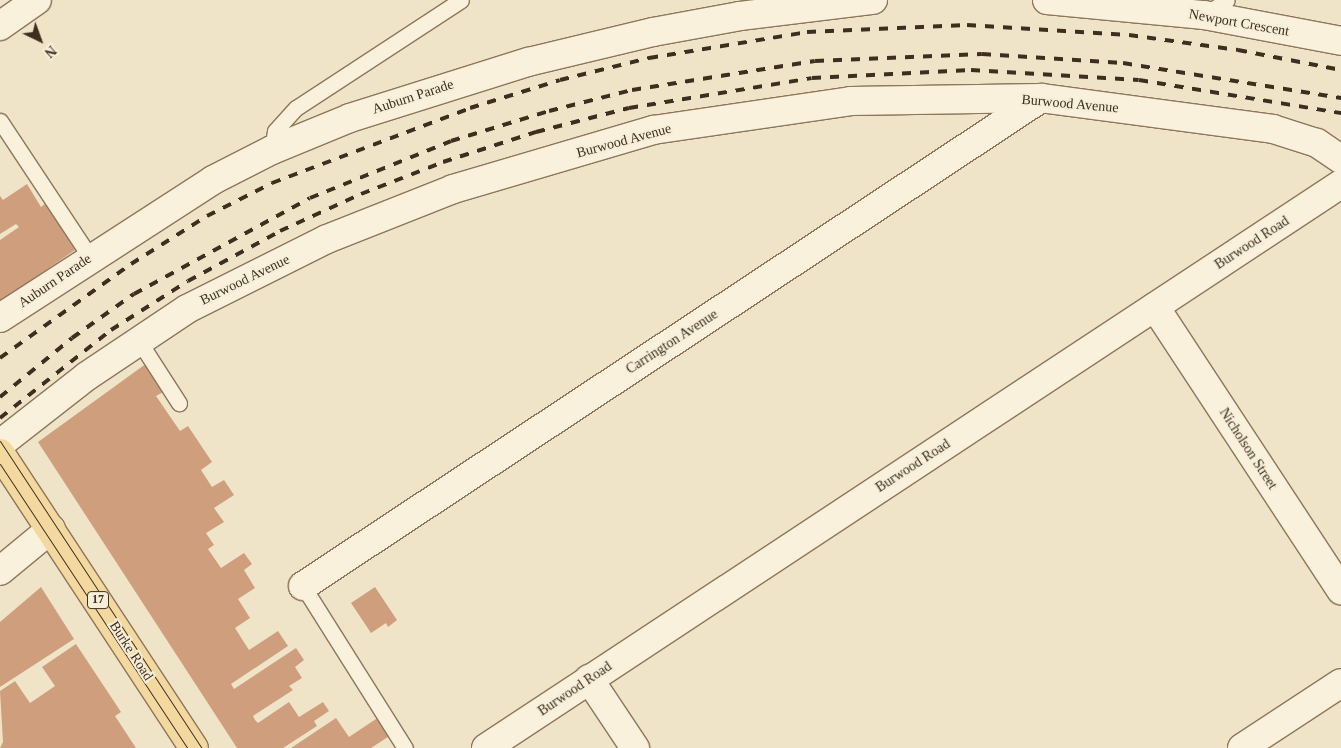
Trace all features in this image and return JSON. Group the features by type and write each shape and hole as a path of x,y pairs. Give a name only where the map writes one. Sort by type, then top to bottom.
{"main road":[{"name":"Burke Road","path":"0,453 194,748"}],"street":[{"path":"0,26 38,0"},
{"name":"Auburn Parade","path":"0,318 90,257 205,185 272,150 446,86 579,49 740,16 873,0"},
{"name":"Newport Crescent","path":"1047,0 1204,15 1341,41"},
{"name":"Burwood Avenue","path":"0,444 86,376 187,309 326,239 453,189 653,130 851,101 1041,98 1273,129 1317,143 1341,159"},
{"name":"Carrington Avenue","path":"303,586 1041,98"},
{"name":"Burwood Road","path":"486,748 1341,184"},
{"name":"Nicholson Street","path":"1155,307 1341,590"},
{"path":"0,571 51,529"},
{"path":"589,679 635,748"},
{"path":"1242,748 1341,683"}],"lane":[{"path":"272,150 275,131 296,108 461,0"},
{"path":"1204,15 1227,0"},
{"path":"0,121 90,257"},
{"path":"139,341 180,403"},
{"path":"303,586 405,748"}],"building":[{"path":"27,184 41,207 47,202 75,250 0,302 0,240 19,227 16,224 0,234 0,196 3,200"},
{"path":"147,363 165,391 156,396 180,431 188,426 212,462 201,470 212,487 224,480 234,495 214,508 224,522 206,533 214,545 208,549 221,568 244,553 252,564 244,570 255,588 238,599 250,618 235,628 249,650 278,631 288,646 231,684 234,689 296,648 304,660 295,667 302,678 289,686 293,690 253,716 255,720 258,723 289,702 299,717 323,702 329,711 314,721 317,726 283,748 237,748 38,442"},
{"path":"41,587 74,639 0,687 0,622"},
{"path":"375,587 397,620 388,627 386,623 371,633 351,603"},
{"path":"76,644 121,712 115,716 136,748 0,748 3,742 0,691 15,681 30,703 55,686 42,667"},
{"path":"379,717 391,735 371,748 291,748 336,718 349,737"}],"tram line":[{"path":"0,441 202,748"},
{"path":"0,464 187,748"}],"railway":[{"path":"0,358 131,264 207,216 272,183 470,108 560,80 649,58 807,32 967,25 1129,35 1238,50 1341,70"},
{"path":"0,397 72,338 134,294 310,198 451,141 549,111 632,90 815,61 982,54 1123,63 1341,98"},
{"path":"0,418 111,330 188,281 280,231 361,194 443,162 536,132 629,108 812,78 971,70 1139,80 1341,113"}]}
